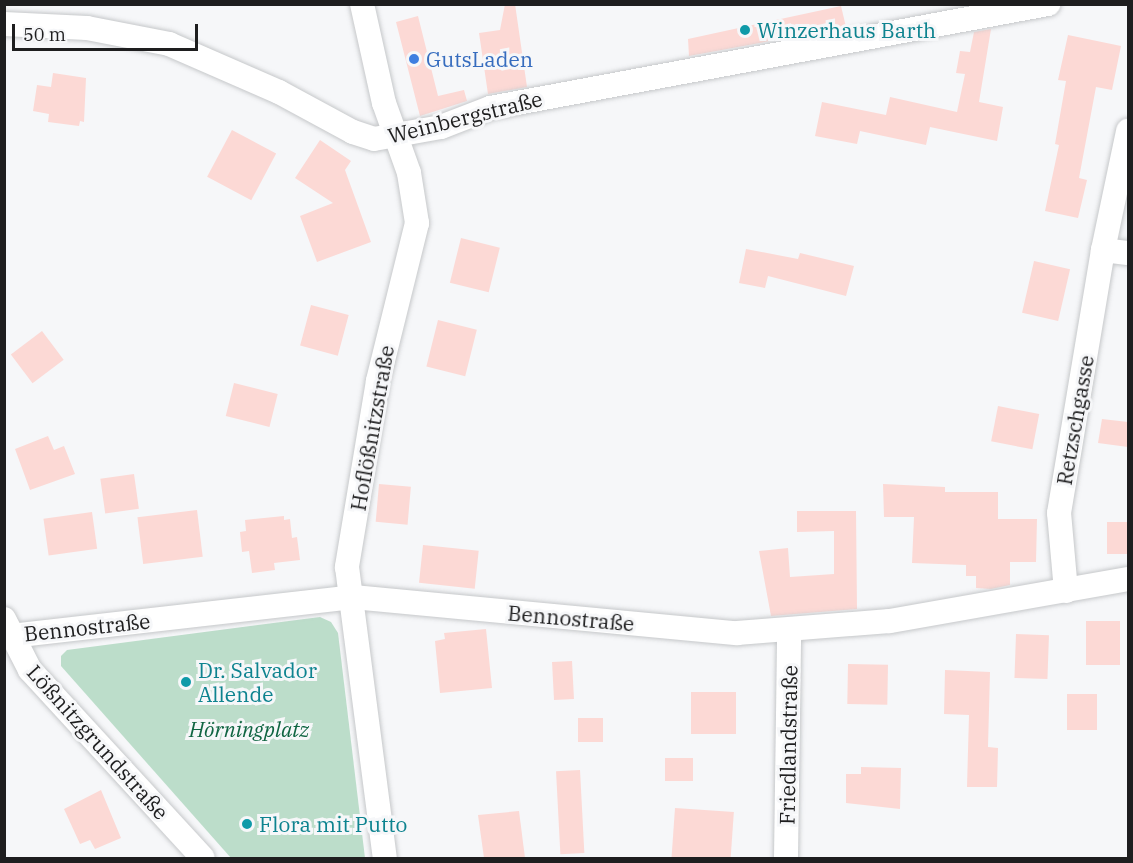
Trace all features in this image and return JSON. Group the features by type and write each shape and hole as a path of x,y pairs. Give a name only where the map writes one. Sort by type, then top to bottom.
{"street":[{"name":"Hoflößnitzstraße","path":"362,4 394,136 409,173 417,223 378,381 347,567 353,597 385,858"},
{"name":"Weinbergstraße","path":"4,24 87,28 169,44 279,92 352,132 374,139 441,127 490,108 1048,4"},
{"name":"Retzschgasse","path":"1066,591 1059,513 1104,250 1128,131"},
{"path":"1104,250 1128,254"},
{"name":"Bennostraße","path":"8,627 353,597 737,633 789,631 890,621 1128,579"},
{"name":"Lößnitzgrundstraße","path":"8,627 30,670 203,858"},
{"name":"Friedlandstraße","path":"786,858 789,631"}],"green space":[{"name":"Hörningplatz","path":"320,617 331,622 338,633 365,858 231,858 61,666 61,656 67,650"}],"building":[{"path":"505,4 515,4 527,87 488,94 479,33 500,30"},
{"path":"841,6 846,27 689,56 688,39"},
{"path":"418,16 438,96 464,90 467,101 420,116 396,22"},
{"path":"991,29 979,102 1003,107 997,141 930,127 926,145 860,131 857,144 815,136 822,102 886,115 890,97 957,112 965,74 956,73 960,51 970,52 974,32"},
{"path":"1068,35 1121,46 1112,90 1096,87 1079,178 1087,180 1078,218 1045,211 1059,145 1055,144 1066,81 1058,80"},
{"path":"53,73 86,78 84,122 80,121 79,126 48,122 49,114 33,111 37,85 51,87"},
{"path":"232,130 276,153 251,200 207,177"},
{"path":"320,140 351,161 345,170 371,242 317,262 300,216 333,203 295,178"},
{"path":"461,238 500,248 489,292 450,283"},
{"path":"746,249 798,259 800,253 854,266 846,296 768,276 765,288 739,283"},
{"path":"1034,261 1070,269 1058,321 1022,313"},
{"path":"311,305 349,315 338,356 300,346"},
{"path":"438,320 477,330 465,376 426,367"},
{"path":"42,331 64,360 33,383 11,354"},
{"path":"234,383 278,394 269,427 226,416"},
{"path":"998,406 1039,414 1032,449 991,441"},
{"path":"1102,419 1128,422 1128,447 1098,443"},
{"path":"48,436 54,450 64,446 75,474 30,490 15,449"},
{"path":"134,474 139,509 105,513 100,479"},
{"path":"379,484 411,487 408,525 376,522"},
{"path":"883,484 945,487 945,492 998,492 998,519 1037,519 1036,562 1010,562 1010,585 991,589 976,588 976,576 966,576 966,565 912,563 914,517 884,517"},
{"path":"197,510 203,557 143,564 137,517"},
{"path":"797,511 856,511 857,609 771,616 759,551 788,548 790,577 834,574 834,531 797,532"},
{"path":"92,512 97,549 49,555 43,519"},
{"path":"284,516 284,520 290,519 292,538 297,537 300,560 274,563 275,570 252,573 249,551 242,552 240,532 246,531 245,520"},
{"path":"1107,522 1128,522 1128,554 1107,554"},
{"path":"423,545 479,551 475,589 419,583"},
{"path":"1086,621 1120,621 1120,665 1086,665"},
{"path":"486,629 492,688 440,693 435,641 445,639 444,633"},
{"path":"1016,634 1049,635 1047,679 1014,678"},
{"path":"572,661 574,699 554,700 552,662"},
{"path":"848,664 888,665 887,705 847,704"},
{"path":"945,670 990,672 988,747 998,748 997,787 967,787 969,715 944,714"},
{"path":"691,692 736,692 736,734 691,734"},
{"path":"1067,694 1097,694 1097,730 1067,730"},
{"path":"578,718 603,718 603,742 578,742"},
{"path":"665,758 693,758 693,781 665,781"},
{"path":"861,767 901,768 900,809 846,803 846,774 861,774"},
{"path":"580,770 584,853 560,854 556,771"},
{"path":"101,790 121,838 95,849 90,840 80,844 64,809"},
{"path":"675,808 734,812 731,858 672,858"},
{"path":"519,811 525,858 484,858 478,815"}],"place":[{"name":"Winzerhaus Barth","path":"745,30"},
{"name":"GutsLaden","path":"414,59"},
{"name":"Dr. Salvador Allende","path":"186,682"},
{"name":"Flora mit Putto","path":"247,824"}]}
